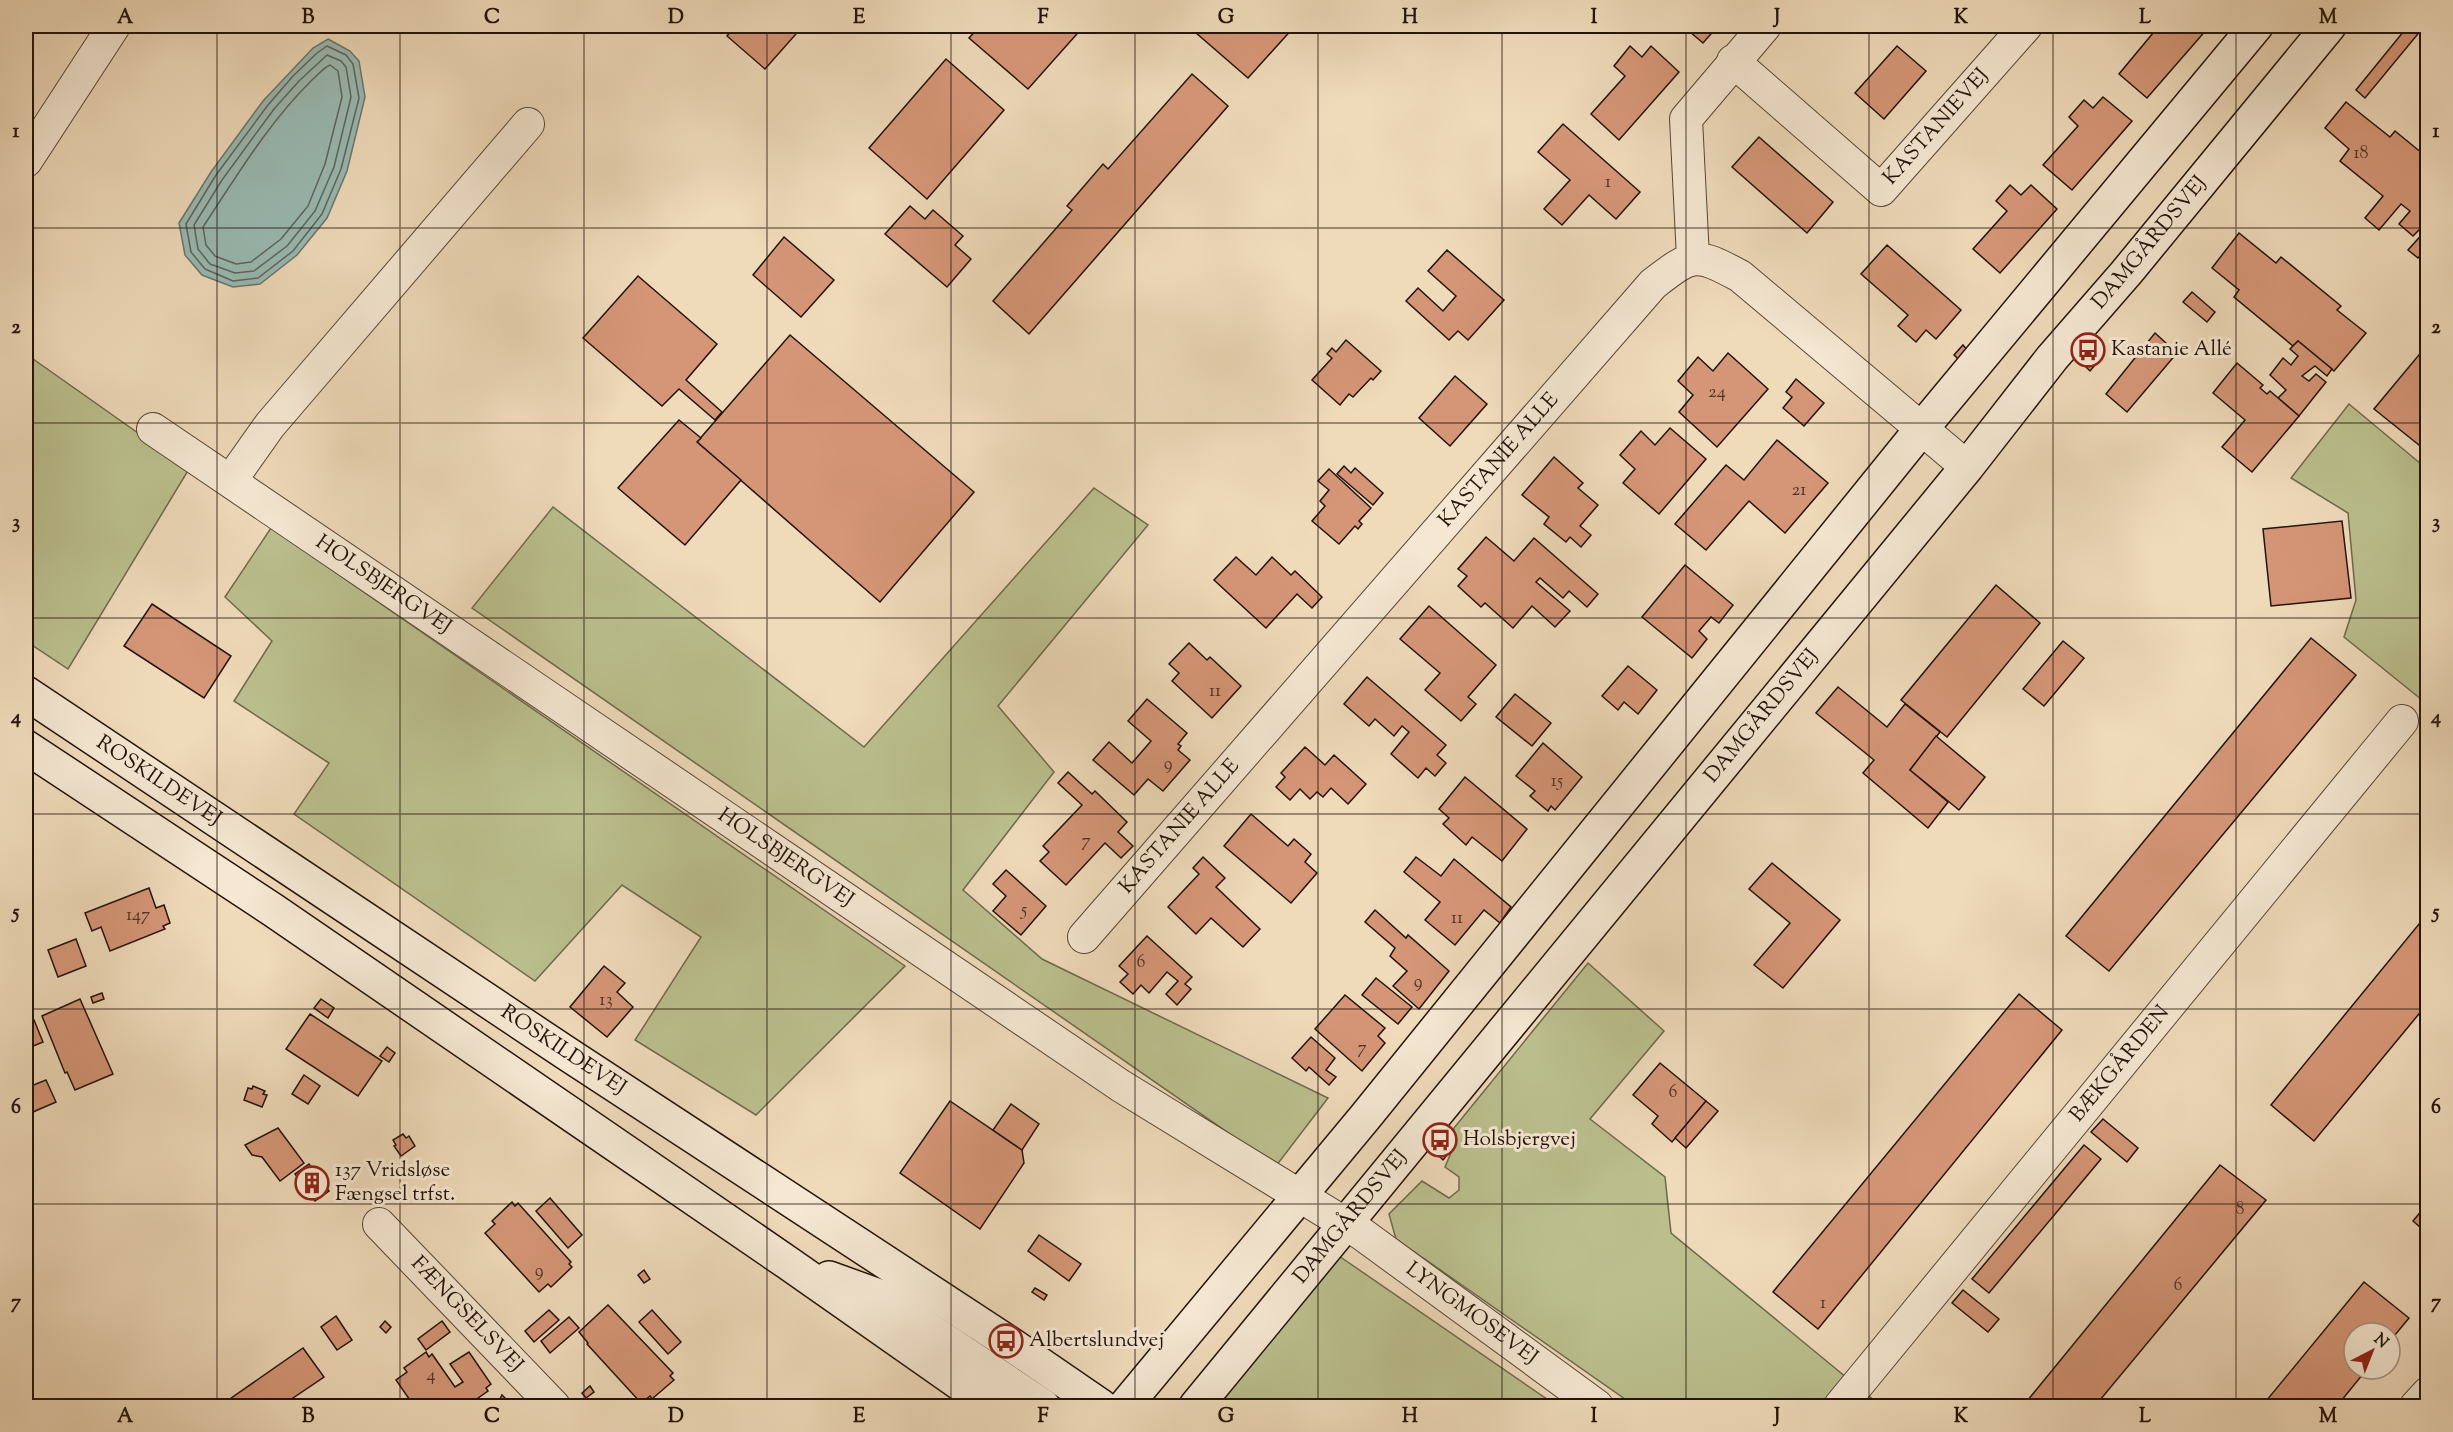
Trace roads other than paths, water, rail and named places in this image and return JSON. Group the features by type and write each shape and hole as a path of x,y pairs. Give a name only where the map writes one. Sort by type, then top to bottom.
{"street":[{"path":"26,161 114,26"},
{"path":"1765,26 1686,119 1693,258 1709,260 1740,276 1923,427 1967,467"},
{"name":"KASTANIEVEJ","path":"1733,62 1881,190 2026,26"},
{"path":"1125,1407 1366,1116 1923,427 2256,26"},
{"name":"DAMGÅRDSVEJ","path":"1197,1407 1344,1224 1967,467 2052,358 2126,273 2329,26"},
{"path":"231,480 270,425 528,124"},
{"name":"KASTANIE ALLE","path":"1084,937 1653,284 1680,263 1693,258"},
{"name":"HOLSBJERGVEJ","path":"153,429 1121,1086 1344,1224"},
{"name":"ROSKILDEVEJ","path":"26,693 556,1046 997,1335 1101,1407"},
{"name":"BÆKGÅRDEN","path":"1840,1407 2402,721"},
{"name":"ROSKILDEVEJ","path":"26,747 273,910 788,1263 992,1407"},
{"name":"FÆNGSELSVEJ","path":"379,1224 554,1407"},
{"name":"LYNGMOSEVEJ","path":"1344,1224 1362,1234 1597,1407"},
{"path":"788,1263 879,1296 1043,1407"},
{"path":"2416,1407 2427,1393"}],"water":[{"path":"328,39 350,51 359,61 365,97 347,171 327,218 297,255 260,284 233,287 202,275 185,255 179,223 211,172 263,101 313,48"}],"place":[{"name":"Kastanie Allé","path":"2088,350"},
{"name":"Holsbjergvej","path":"1440,1140"},
{"name":"137 Vridsløse Fængsel trfst.","path":"312,1183"},
{"name":"Albertslundvej","path":"1006,1341"}]}
